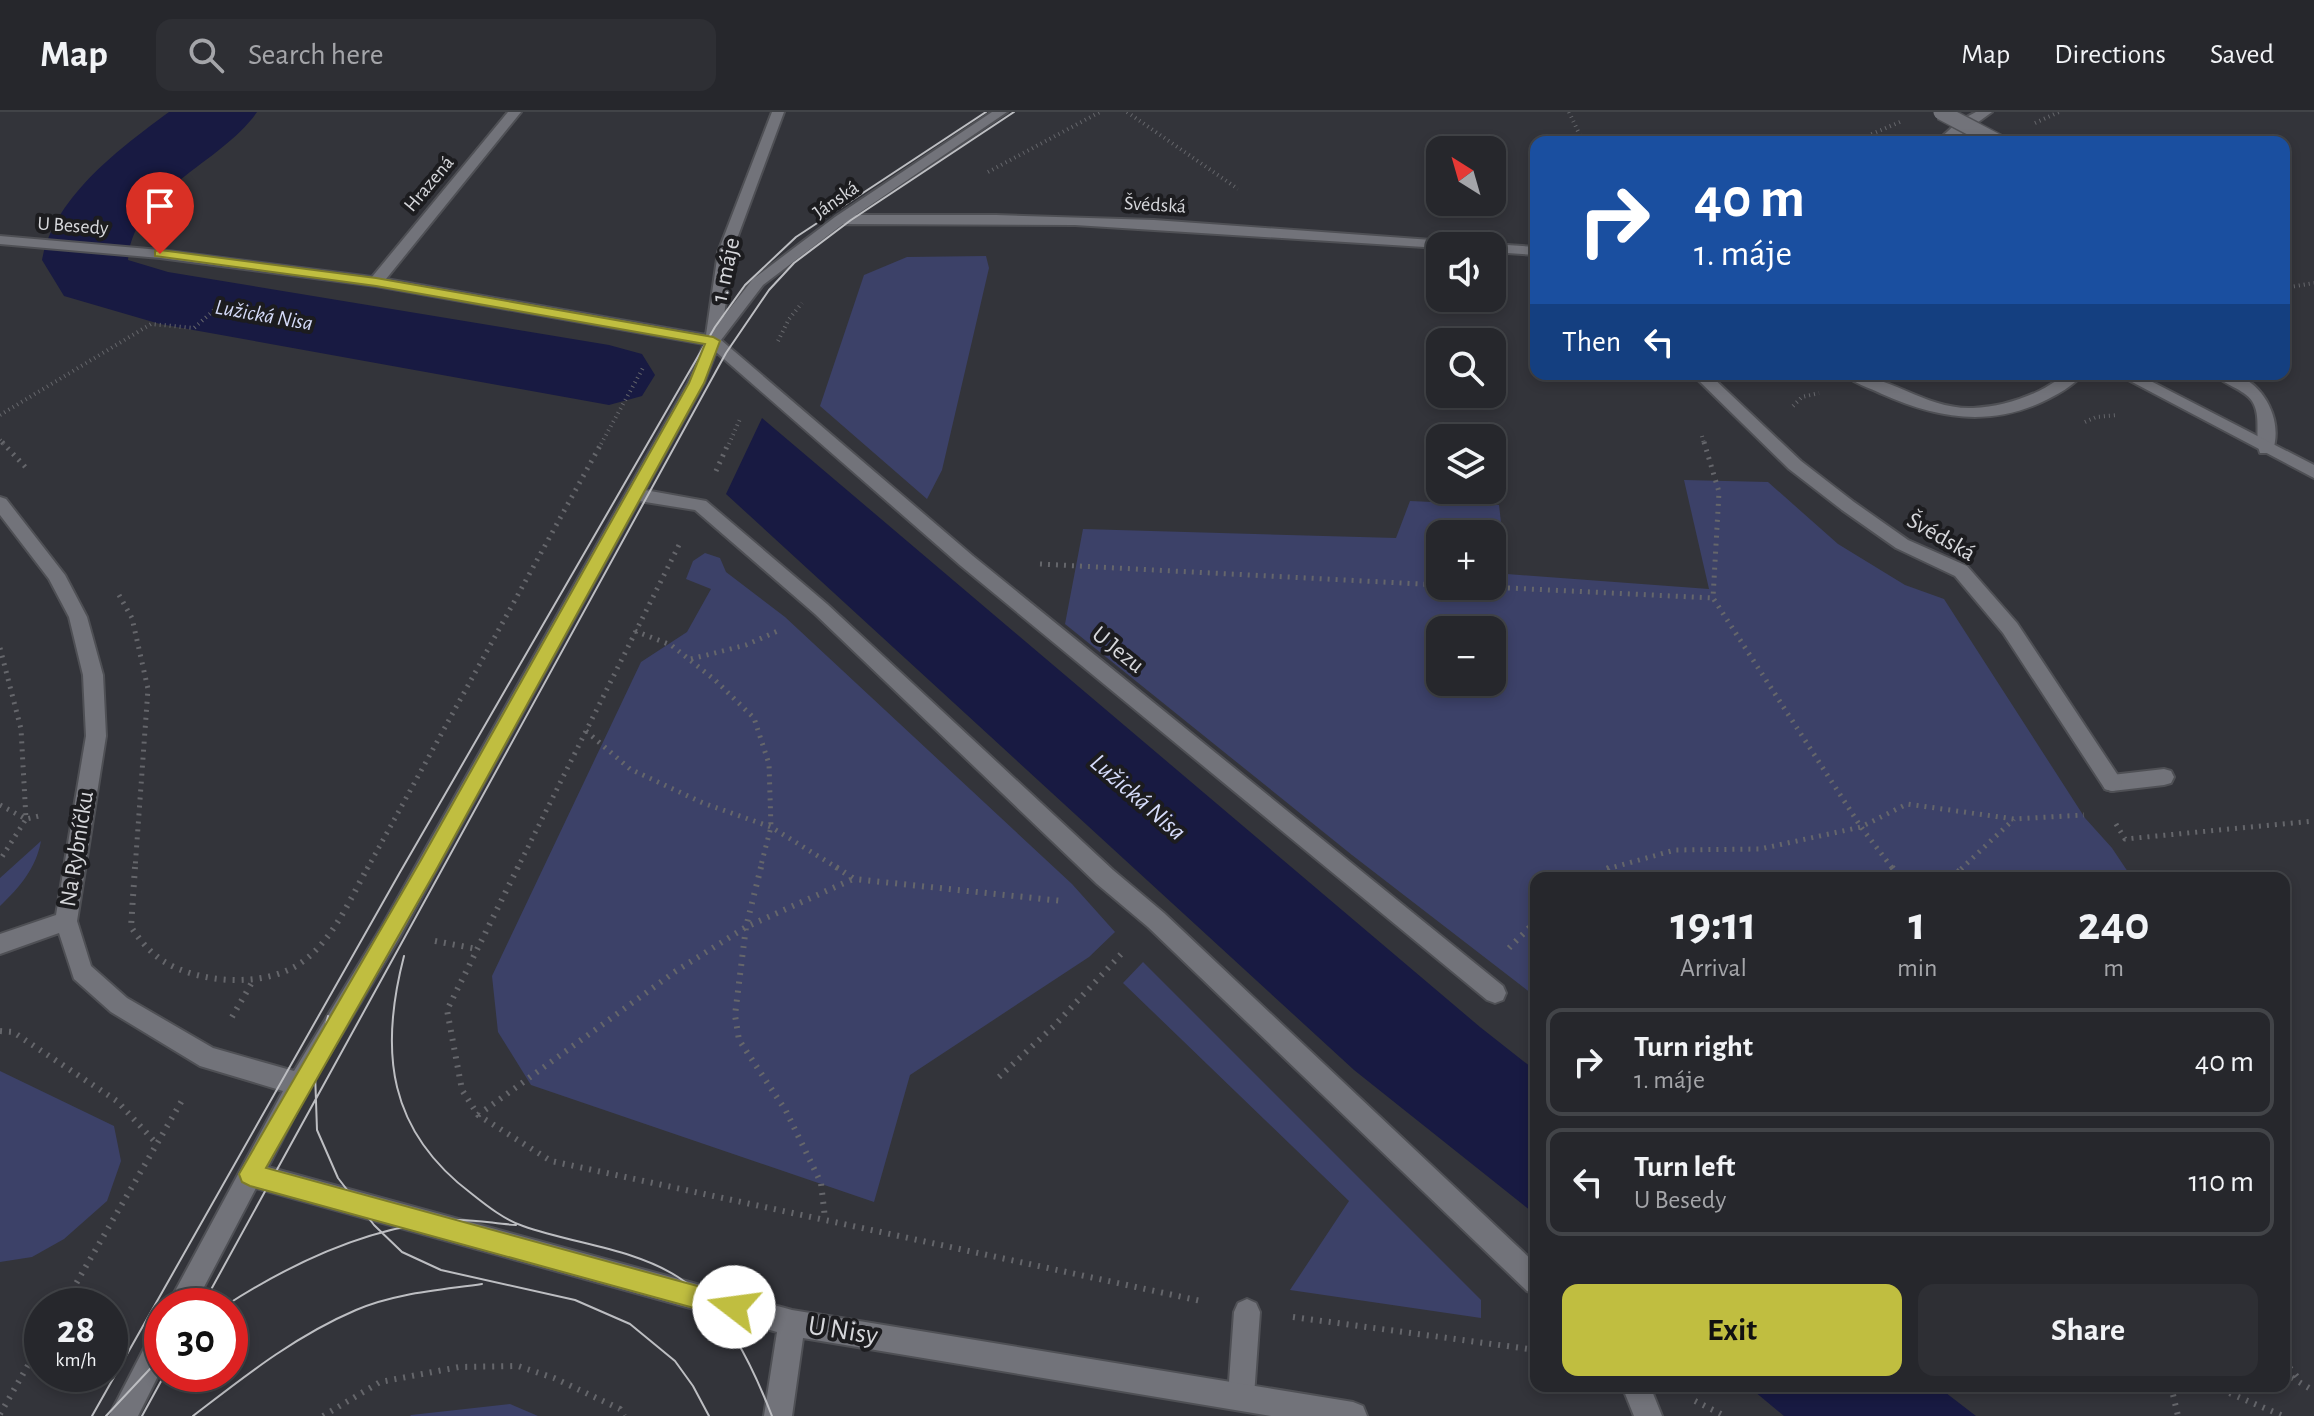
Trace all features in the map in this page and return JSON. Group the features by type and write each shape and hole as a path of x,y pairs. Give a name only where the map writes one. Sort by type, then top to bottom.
{"street":[{"name":"Hrazená","path":"376,282 515,112"},
{"name":"1. máje","path":"190,1288 299,1084 406,907 696,383 713,341 725,252 778,112"},
{"name":"Jánská","path":"713,341 758,282 840,220 1001,112"},
{"path":"1941,112 1987,136"},
{"path":"1950,136 1986,112"},
{"name":"Švédská","path":"840,220 1013,221 1301,233 1426,243"},
{"name":"U Besedy","path":"0,240 160,254 376,282 713,341"},
{"path":"1506,249 1530,251"},
{"name":"U Jezu","path":"713,341 967,561 1495,993"},
{"name":"Švédská","path":"1706,380 1795,465 1848,506 1902,544 1961,571 2010,628 2112,783 2164,777"},
{"path":"1866,380 1936,409 1967,413 2014,407 2064,380"},
{"path":"2136,380 2314,472"},
{"path":"2231,380 2259,398 2266,422 2266,449"},
{"path":"633,494 700,505 821,609 1105,877 1156,920 1530,1276"},
{"name":"Na Rybníčku","path":"0,503 56,575 78,617 93,675 96,736 66,921 82,972 119,1005 208,1058 299,1084"},
{"path":"0,944 66,921"},
{"name":"U Nisy","path":"250,1174 792,1323 1353,1416"},
{"path":"1241,1396 1247,1312"},
{"path":"778,1416 792,1323"},
{"path":"123,1416 144,1375"},
{"path":"1638,1392 1647,1407 1648,1416"}],"path":[{"path":"981,176 1100,112"},
{"path":"1127,112 1301,233"},
{"path":"1569,112 1580,136"},
{"path":"1867,136 1908,118"},
{"path":"2290,287 2314,283"},
{"path":"758,380 789,319 807,297"},
{"path":"0,415 151,324 194,328 224,301"},
{"path":"141,791 131,927 142,945 169,965 188,974 254,979 287,971 325,943 645,363 650,347 648,331"},
{"path":"744,410 700,505 447,1010 462,1090 478,1115 551,1161 1247,1312 1530,1349"},
{"path":"1699,424 1719,492 1713,598 1861,827 1895,872"},
{"path":"967,561 1426,584"},
{"path":"1506,588 1713,598"},
{"path":"690,660 746,645 821,609"},
{"path":"635,631 671,645 754,718 769,764 771,827 746,927 736,994 739,1040 786,1111 821,1183 825,1218"},
{"path":"0,648 21,729 26,819 0,860"},
{"path":"585,730 630,769 703,803 771,827 854,879 1069,902 1087,897 1105,877"},
{"path":"1602,872 1613,866 1675,850 1760,849 1861,827 1907,804 2014,819 2093,814"},
{"path":"0,805 26,819"},
{"path":"2109,813 2125,839 2314,821"},
{"path":"1958,872 2014,819"},
{"path":"478,1115 676,971 746,927 854,879"},
{"path":"999,1077 1054,1026 1099,975"},
{"path":"0,1031 13,1032 117,1101 157,1144 73,1288"},
{"path":"323,1416 380,1382 459,1367 503,1366 518,1366 554,1378 620,1409 624,1416"},
{"path":"2290,1368 2314,1391"},
{"path":"0,1414 24,1372"},
{"path":"2290,1376 2300,1380"},
{"path":"2172,1392 2178,1416"},
{"path":"2227,1392 2283,1416"}],"shaded area":[{"path":"986,256 989,268 942,470 927,499 820,406 864,275 907,257"},
{"path":"1684,480 1768,482 1838,544 1905,585 1944,599 2085,818 2112,848 2128,872 1530,872 1530,992 1352,855 1065,624 1083,529 1396,538 1410,501 1499,505 1501,520 1426,520 1426,600 1506,600 1506,565 1507,574 1709,589"},
{"path":"705,553 720,558 726,572 785,617 1072,884 1115,932 1089,957 910,1075 874,1202 531,1085 498,1032 492,976 641,662 687,632 711,589 686,579 693,561"},
{"path":"41,841 26,876 0,906 0,878"},
{"path":"1143,962 1481,1300 1481,1318 1290,1290 1349,1201 1123,983"},
{"path":"0,1071 114,1126 121,1161 107,1201 64,1239 32,1257 0,1262"},
{"path":"510,1404 538,1416 410,1416 411,1415"}],"water":[{"path":"762,418 1530,1066 1530,1210 1354,1070 726,494"},
{"path":"1755,1392 1945,1392 1976,1416 1784,1416"}],"waterway":[{"name":"Lužická Nisa","path":"219,112 147,168 98,221 90,236 85,260 95,278 160,297 609,375"}],"tram line":[{"path":"92,1416 399,874 715,327 745,285 796,237 986,112"},
{"path":"316,1099 726,353 769,290 794,263 851,220 1014,112"},
{"path":"404,956 396,991 392,1057 397,1087 407,1116 422,1144 444,1170 510,1220 542,1232 642,1259 678,1277 695,1290 736,1339 772,1416"},
{"path":"316,1099 315,1072 328,1016"},
{"path":"212,1288 316,1099"},
{"path":"316,1099 317,1130 338,1178 382,1232"},
{"path":"382,1232 454,1220 516,1225"},
{"path":"248,1292 334,1248 382,1232"},
{"path":"382,1232 402,1252 441,1270 575,1300 630,1324 675,1361 709,1416"},
{"path":"193,1416 291,1344 334,1320 371,1304 402,1296 482,1284"},
{"path":"106,1416 144,1375"},
{"path":"142,1416 155,1392"}],"route":[{"path":"160,254 376,282 713,341 696,383 428,866 299,1084 250,1174 734,1307"}]}
